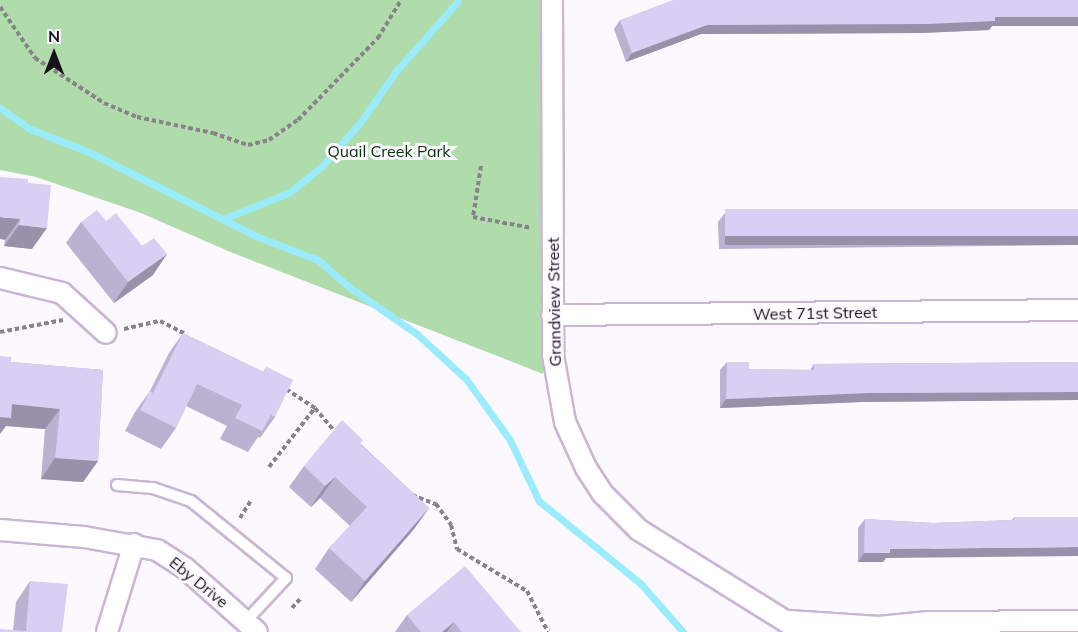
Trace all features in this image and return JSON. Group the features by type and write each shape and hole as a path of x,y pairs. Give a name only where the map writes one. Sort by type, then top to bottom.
{"street":[{"name":"Grandview Street","path":"552,0 552,315 554,363 565,422 586,468 603,494 639,530 667,550 796,626"},
{"path":"0,278 62,293 106,333"},
{"name":"West 71st Street","path":"552,315 1078,310"},
{"name":"Eby Drive","path":"0,530 134,544 157,550 185,567 251,627"},
{"path":"107,632 134,544"},
{"path":"796,626 894,629 929,622 1078,621"}],"lane":[{"path":"117,485 153,488 191,501 286,578 251,627"}],"path":[{"path":"0,7 35,58 104,104 137,117 213,133 248,145 269,140 298,120 378,38 401,0"},
{"path":"481,165 473,217 533,228"},
{"path":"0,332 88,316"},
{"path":"106,333 160,321 191,337"},
{"path":"282,387 315,408 333,432 342,435"},
{"path":"269,466 315,408"},
{"path":"407,493 436,504 451,525 457,549 527,591 548,632"},
{"path":"240,518 252,500"},
{"path":"292,608 302,597"}],"green space":[{"name":"Quail Creek Park","path":"0,0 540,0 543,374 228,251 141,213 36,177 0,170"}],"building":[{"path":"673,0 1078,0 1078,17 995,17 995,21 928,24 707,25 632,53 620,20"},
{"path":"0,177 28,179 28,183 51,185 47,228 19,225 20,219 0,217"},
{"path":"725,209 1078,209 1078,236 725,236"},
{"path":"97,210 106,221 116,213 142,246 154,238 167,254 128,282 81,222"},
{"path":"183,333 264,372 267,367 293,380 275,417 271,415 262,431 235,418 242,405 197,384 176,428 140,410 150,391 153,393"},
{"path":"0,356 11,357 11,362 103,370 98,461 55,458 60,409 12,404 11,418 0,417"},
{"path":"727,362 749,362 749,369 814,370 814,364 1078,362 1078,392 868,393 726,399"},
{"path":"342,420 363,440 360,444 429,508 365,581 329,548 367,507 335,477 325,486 304,466"},
{"path":"1014,517 1078,517 1078,547 890,549 890,553 864,553 865,519 933,523 1014,520"},
{"path":"465,566 521,632 462,632 454,622 442,632 421,632 407,615"},
{"path":"30,581 68,584 62,632 0,632 0,629 26,631"}],"waterway":[{"path":"223,219 290,192 322,166 359,124 397,70 458,1"},
{"path":"0,108 30,129 89,152 256,236 318,260 349,287 417,334 466,379 510,440 539,501 641,584 683,632"}]}
